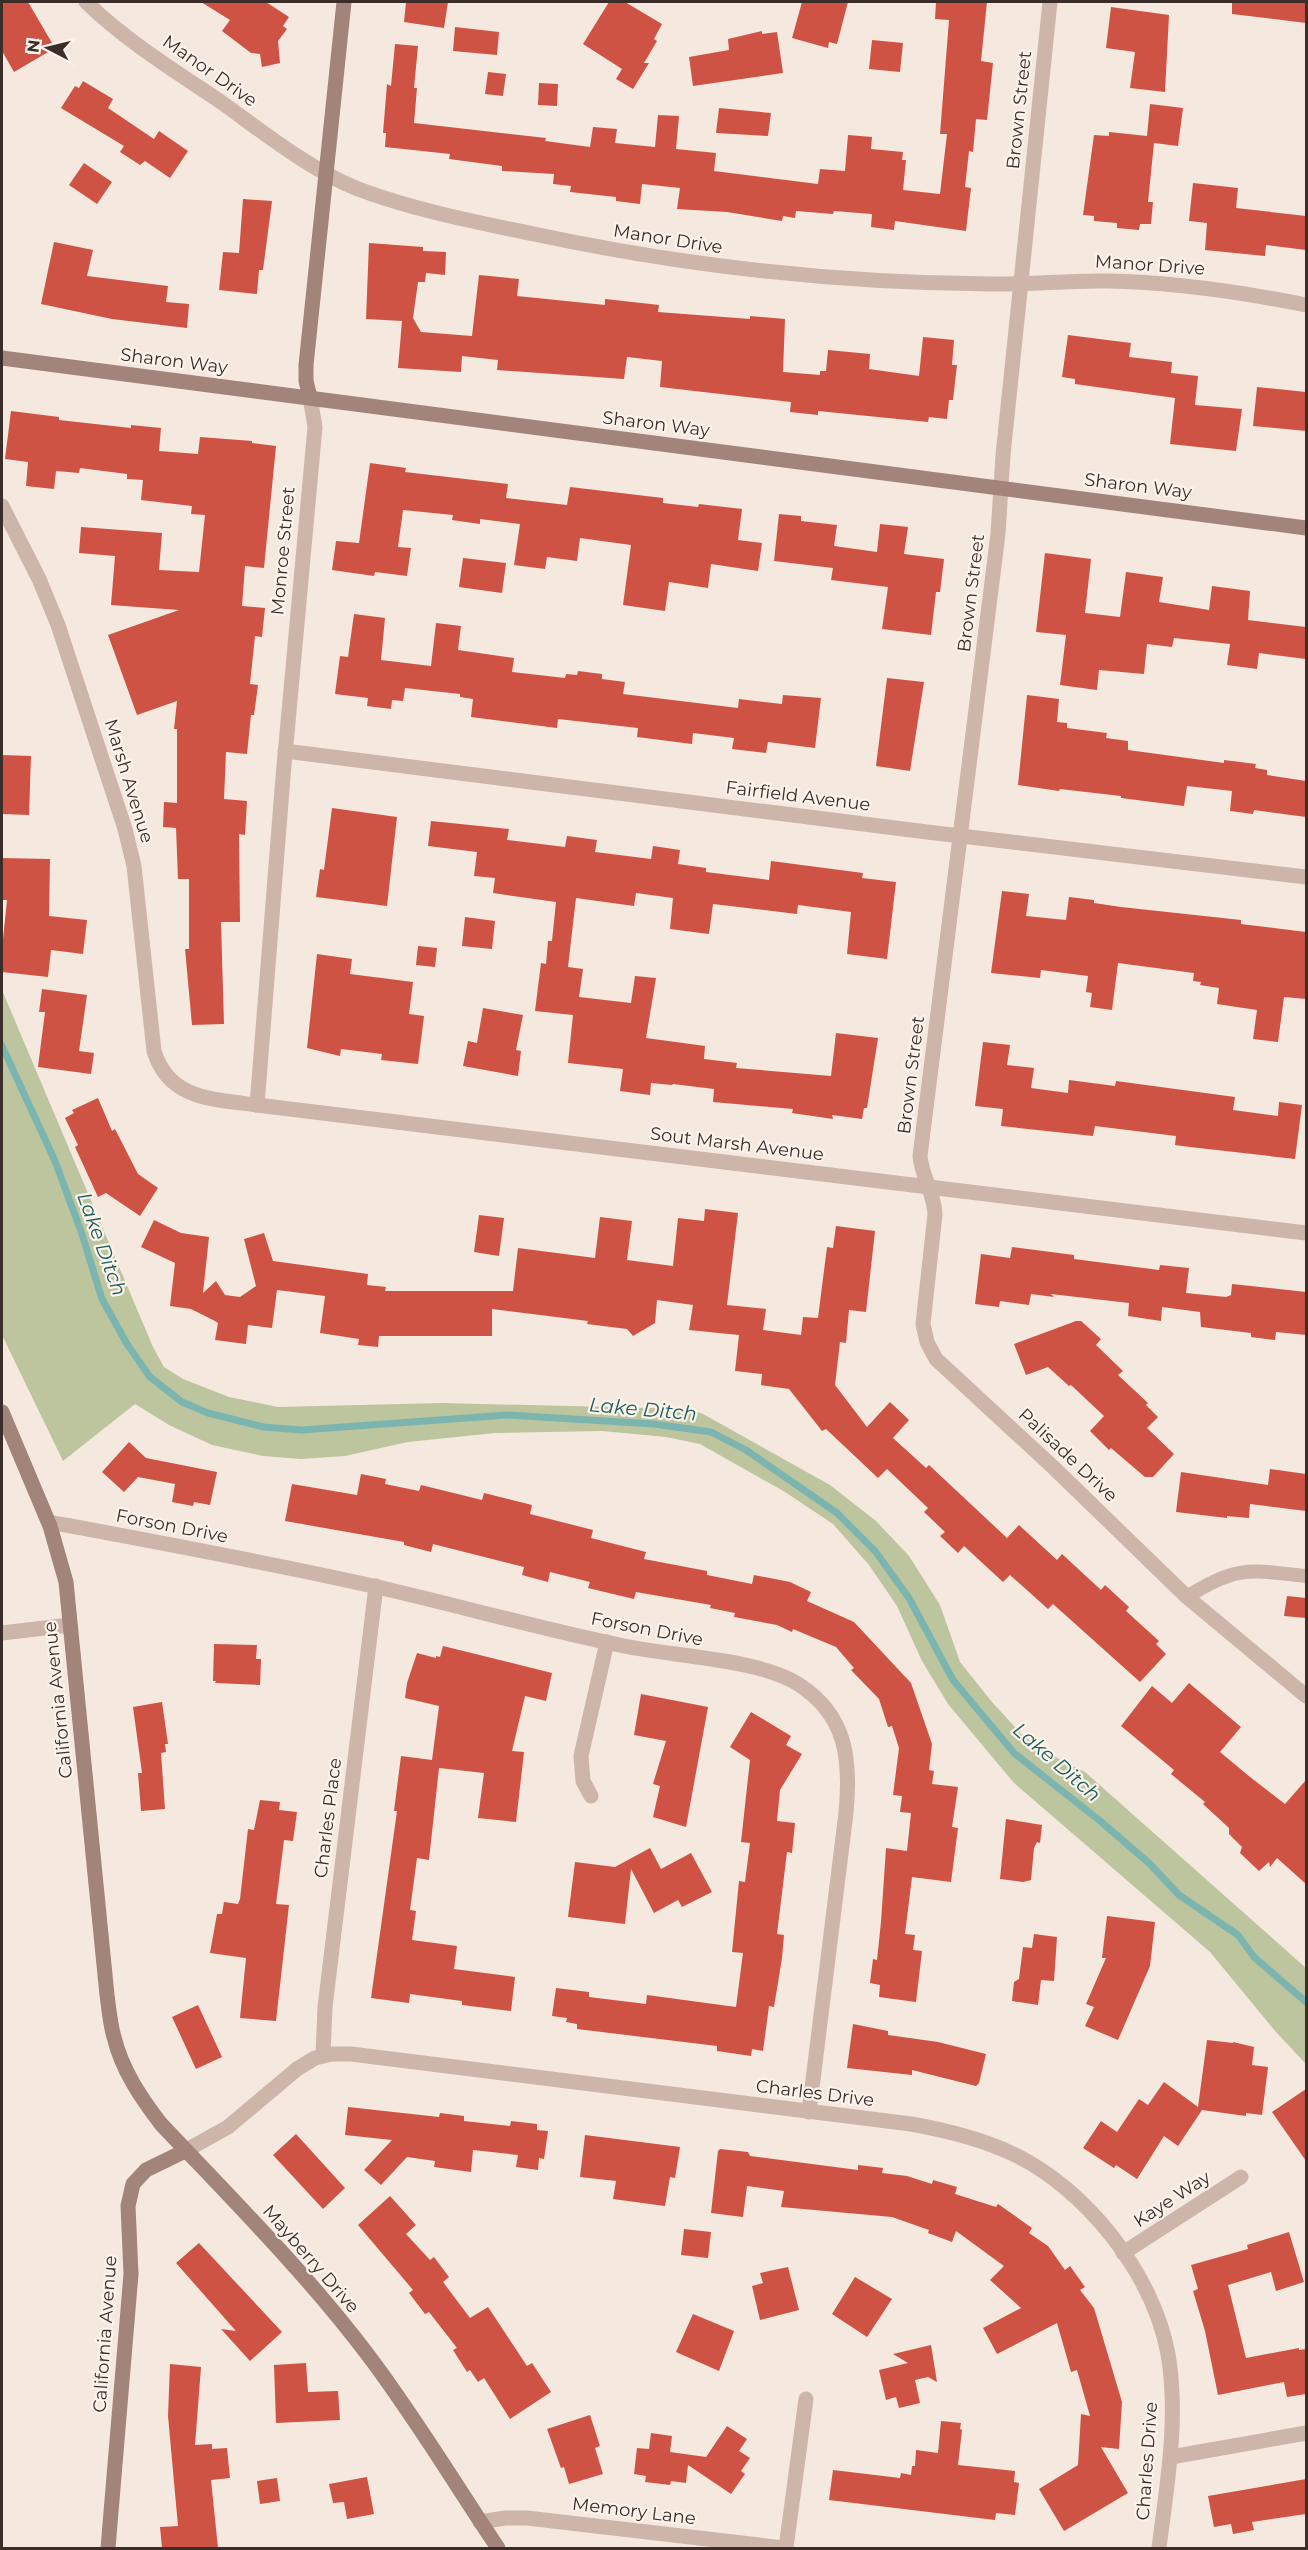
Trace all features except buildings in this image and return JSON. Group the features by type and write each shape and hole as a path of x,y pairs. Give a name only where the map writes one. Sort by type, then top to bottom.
{"street":[{"name":"Manor Drive","path":"86,2 116,29 298,156 355,188 417,207 486,224 646,256 796,276 990,285 1057,281 1158,283 1215,289 1306,305"},
{"name":"Monroe Street","path":"256,1105 315,427 306,381 306,365 344,2"},
{"name":"Brown Street","path":"927,1186 921,1172 920,1156 997,546 1020,284 1050,2"},
{"name":"Sharon Way","path":"2,358 1306,528"},
{"name":"Marsh Avenue","path":"2,506 39,579 58,625 125,829 134,866 154,1051 159,1066 168,1079"},
{"name":"Fairfield Avenue","path":"285,751 1306,877"},
{"name":"Sout Marsh Avenue","path":"168,1079 183,1090 199,1096 256,1105 1306,1233"},
{"name":"Palisade Drive","path":"927,1186 934,1200 935,1214 923,1324 927,1342 936,1359 1053,1467 1187,1597 1306,1696"},
{"name":"California Avenue","path":"2,1412 49,1522 66,1582 107,1995"},
{"name":"Forson Drive","path":"49,1522 376,1586 608,1642 757,1668 797,1683 815,1696 828,1710 839,1729 846,1748 849,1769 808,2112"},
{"name":"Charles Place","path":"323,2055 325,2007 376,1586"},
{"path":"2,1633 70,1625"},
{"path":"591,1796 583,1781 581,1756 608,1642"},
{"name":"Mayberry Drive","path":"107,1995 114,2038 141,2099 185,2151 296,2270 368,2355 498,2548"},
{"name":"Charles Drive","path":"185,2151 228,2127 297,2069 323,2055 351,2054 911,2124 980,2139 1013,2153 1046,2172 1072,2193 1096,2217 1123,2253 1141,2282 1155,2312 1168,2353 1172,2423 1171,2457 1159,2548"},
{"name":"California Avenue","path":"108,2548 131,2274 128,2206 133,2184 146,2170 185,2151"},
{"name":"Kaye Way","path":"1123,2253 1241,2177"},
{"path":"785,2548 806,2398"},
{"path":"1171,2457 1306,2433"},
{"name":"Memory Lane","path":"480,2522 505,2518 528,2518 785,2548"}],"lane":[{"path":"1187,1597 1213,1580 1230,1573 1248,1571 1306,1576"}],"green space":[{"path":"2,990 153,1347 164,1367 183,1379 229,1397 278,1407 442,1403 690,1409 703,1414 830,1485 876,1521 909,1556 940,1605 960,1662 1023,1736 1059,1759 1085,1772 1306,1968 1306,2064 1276,2032 1210,1952 1014,1783 948,1704 922,1661 897,1606 869,1565 833,1524 785,1492 700,1444 666,1437 602,1431 495,1433 408,1442 345,1456 301,1459 263,1456 212,1445 169,1425 135,1404 63,1461 2,1335"}],"waterway":[{"name":"Lake Ditch","path":"2,1046 55,1161 82,1234 102,1299 127,1344 150,1377 182,1402 208,1413 263,1427 302,1430 507,1415 654,1424 711,1432 746,1450 837,1513 875,1551 909,1598 953,1680 1014,1753 1099,1820 1150,1864 1179,1895 1238,1935 1254,1957 1306,2002"}]}
